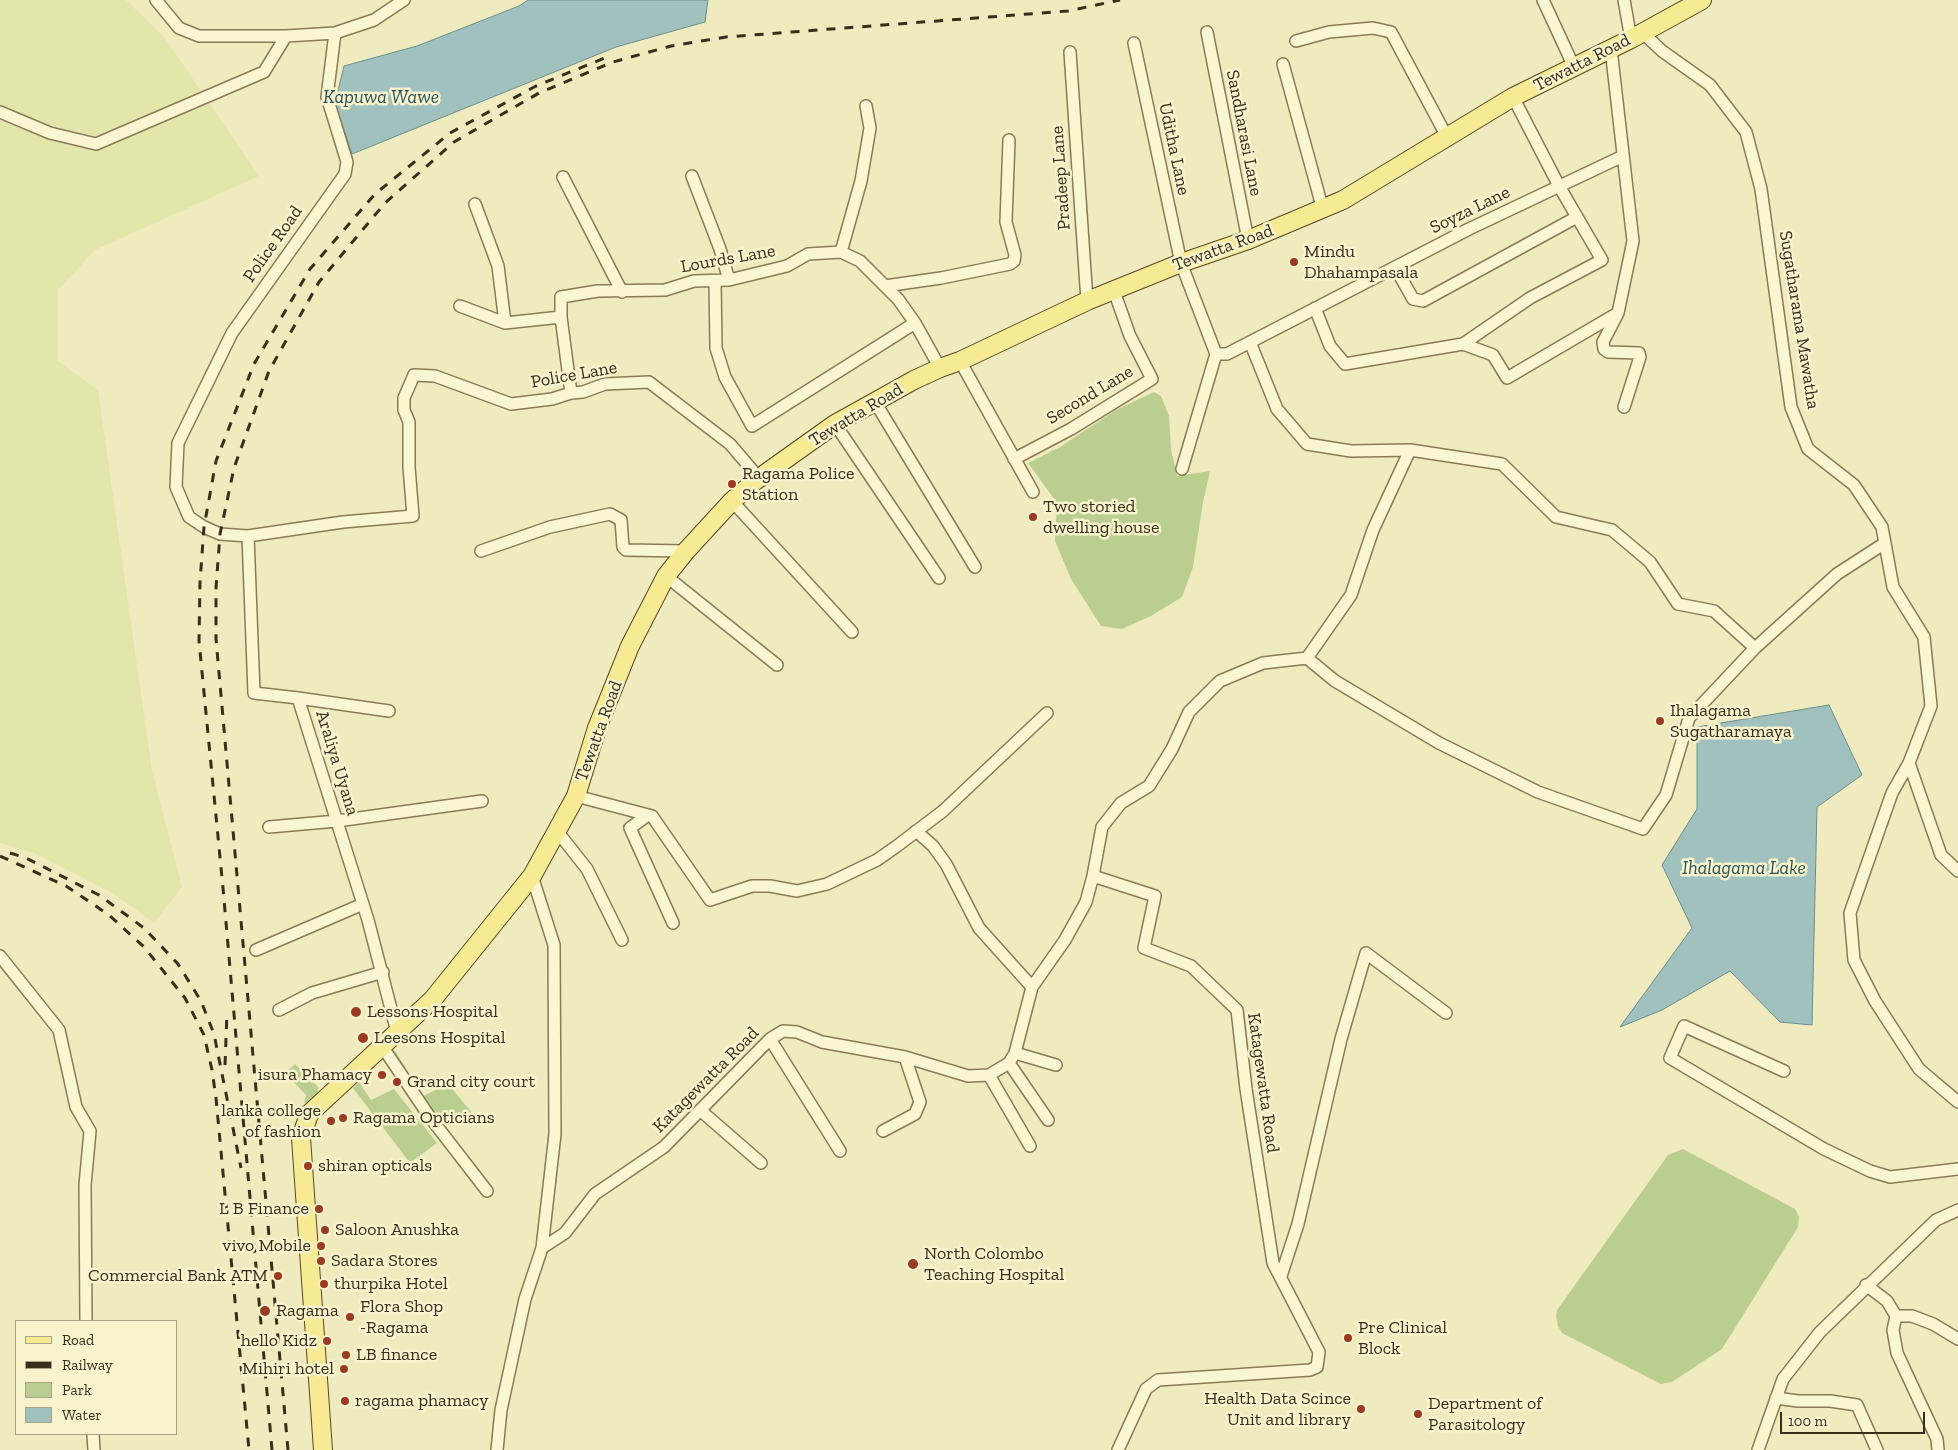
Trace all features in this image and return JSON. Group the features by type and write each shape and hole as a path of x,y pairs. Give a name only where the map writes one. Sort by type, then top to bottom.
{"main road":[{"name":"Tewatta Road","path":"323,1450 300,1138 309,1114 433,998 532,876 576,796 597,728 630,646 666,576 686,551 732,501 759,478 835,424 940,368 960,362 1087,301 1181,263 1248,240 1323,210 1351,196 1513,97 1637,36 1702,0"}],"street":[{"path":"156,0 179,28 199,36 286,36 335,33 374,20 404,0"},
{"path":"1543,0 1574,67"},
{"path":"1624,0 1637,36"},
{"path":"1296,41 1329,32 1373,28 1391,32 1447,137"},
{"name":"Sandharasi Lane","path":"1206,32 1248,240"},
{"name":"Police Road","path":"335,33 327,97 348,162 345,174 232,333 178,443 176,486 189,517 220,534 248,536 342,522 413,516 410,422"},
{"path":"0,112 50,133 96,144 264,72 286,36"},
{"name":"Sugatharama Mawatha","path":"1637,36 1710,85 1746,132 1761,189 1791,407 1808,449 1854,485 1882,527 1893,587 1924,636 1931,706 1909,762 1892,793 1850,913 1854,960 1875,1001 1919,1069 1958,1102"},
{"name":"Uditha Lane","path":"1134,43 1181,263"},
{"path":"1611,49 1633,241 1618,313 1603,342 1604,349 1608,352 1638,353 1640,356 1624,407"},
{"name":"Pradeep Lane","path":"1070,52 1087,301"},
{"path":"1283,64 1323,210"},
{"path":"1316,308 1330,346 1345,364 1463,344 1530,298 1602,260 1559,186 1513,97"},
{"path":"866,106 870,128 861,181 841,252 860,261 898,299 915,323 940,368"},
{"path":"885,286 941,278 1010,264 1014,261 1015,255 1006,222 1009,140"},
{"name":"Soyza Lane","path":"1216,354 1228,354 1469,229 1623,156"},
{"path":"692,176 720,249 728,280"},
{"path":"562,177 622,292"},
{"path":"475,204 498,266 505,323"},
{"path":"1395,267 1413,299 1424,300 1578,217"},
{"name":"Lourds Lane","path":"571,393 561,317 561,297 598,291 665,290 694,281 728,280 786,266 808,254 841,252"},
{"path":"1181,263 1216,354 1182,469"},
{"path":"715,281 716,348 725,377 752,426 915,323"},
{"name":"Second Lane","path":"1014,458 1071,429 1152,379 1130,336 1114,291"},
{"path":"460,306 505,323 561,317"},
{"path":"1463,344 1492,355 1507,378 1618,313"},
{"path":"1250,342 1278,409 1307,444 1351,452 1410,450 1502,464 1556,517 1612,530 1650,562 1678,604 1714,611 1756,648"},
{"path":"960,362 1033,492"},
{"name":"Police Lane","path":"410,422 404,410 404,398 414,375 435,376 511,404 552,399 571,393 583,392 605,384 649,382 730,444 759,478"},
{"path":"876,402 975,567"},
{"path":"835,424 939,578"},
{"path":"1306,658 1351,595 1374,530 1410,450"},
{"path":"732,501 852,632"},
{"path":"481,551 550,528 610,514 621,520 623,547 626,550 686,551"},
{"name":"Araliya Uyana","path":"248,536 254,694 298,698 364,904 397,1032"},
{"path":"1030,1146 989,1075 1012,1058 1032,987 1065,940 1086,902 1102,827 1121,803 1149,786 1172,749 1189,712 1220,681 1263,663 1306,658 1335,681 1438,743 1538,792 1643,829 1666,794 1689,718 1756,648 1837,574 1885,543"},
{"path":"666,576 777,665"},
{"path":"298,698 389,711"},
{"path":"576,796 652,816 710,900 752,886 770,886 797,891 827,884 877,860 943,811 1047,713"},
{"path":"1909,762 1941,855 1958,871"},
{"path":"269,827 337,821 482,801"},
{"path":"648,815 630,828 673,923"},
{"path":"557,831 587,869 622,940"},
{"path":"916,831 933,846 946,864 979,928 1032,987"},
{"path":"497,1450 501,1410 521,1318 542,1248 555,1134 554,945 532,876"},
{"name":"Katagewatta Road","path":"1093,876 1155,896 1144,948 1191,966 1237,1010 1246,1089 1273,1263 1319,1352 1317,1367 1310,1370 1158,1380 1146,1389 1118,1450"},
{"path":"256,950 364,904"},
{"path":"1281,1276 1298,1224 1341,1039 1366,953 1446,1013"},
{"path":"0,956 59,1030 76,1107 90,1131 86,1185 86,1320"},
{"path":"279,1010 312,993 383,972"},
{"path":"1784,1071 1684,1026 1670,1058 1824,1148 1870,1171 1890,1178 1958,1169"},
{"name":"Katagewatta Road","path":"542,1248 565,1233 595,1194 664,1147 770,1039 783,1031 797,1032 822,1042 905,1057 968,1076 989,1075"},
{"path":"770,1039 840,1151"},
{"path":"382,1046 429,1116 487,1191"},
{"path":"883,1132 915,1114 920,1102 905,1057"},
{"path":"1012,1058 1056,1065"},
{"path":"1012,1058 1048,1120"},
{"path":"700,1110 761,1163"},
{"path":"1758,1450 1783,1379 1820,1332 1936,1220 1958,1210"},
{"path":"1866,1286 1887,1301 1896,1316 1893,1330 1897,1353 1937,1439 1938,1450"},
{"path":"1896,1316 1912,1316 1933,1324 1958,1339"},
{"path":"1776,1398 1798,1401 1830,1401 1857,1405 1877,1450"},
{"path":"93,1435 94,1450"}],"green space":[{"path":"0,0 126,0 165,38 259,176 95,250 58,290 58,361 98,390 152,771 182,887 154,923 111,892 34,853 0,843"},
{"path":"1154,392 1161,396 1169,416 1171,449 1177,476 1210,471 1193,567 1182,597 1151,616 1122,629 1101,626 1071,579 1055,541 1057,503 1028,463 1060,447 1116,410"},
{"path":"395,1051 423,1096 448,1084 474,1115 436,1125 391,1055"},
{"path":"295,1064 319,1088 317,1090 322,1095 309,1104 304,1103 306,1095 285,1073"},
{"path":"359,1082 371,1100 394,1089 437,1143 410,1163 353,1088"},
{"path":"1683,1149 1795,1209 1799,1217 1798,1227 1722,1349 1672,1382 1661,1384 1562,1333 1556,1316 1557,1310 1668,1155"}],"water":[{"name":"Kapuwa Wawe","path":"528,0 708,0 705,22 616,47 352,154 335,103 344,66 417,46 519,6"},
{"name":"Ihalagama Lake","path":"1829,705 1862,775 1817,807 1812,1025 1780,1022 1730,971 1662,1010 1620,1027 1692,928 1662,865 1697,809 1697,727"}],"railway":[{"path":"288,1450 216,639 216,588 220,534 234,468 269,371 319,282 385,203 454,142 539,93 613,62 671,46 726,37 1068,11 1120,0"},
{"path":"272,1450 223,888 199,641 200,582 204,527 216,461 254,364 310,269 375,194 450,133 536,86 607,57"},
{"path":"10,853 26,858 99,895 144,928 178,964 201,1001 214,1034 241,1168"},
{"path":"0,856 66,886 109,915 144,947 185,998 204,1035 216,1098 249,1450"},
{"path":"225,1065 227,1012"}],"place":[{"name":"Mindu Dhahampasala","path":"1294,262"},
{"name":"Ragama Police Station","path":"732,484"},
{"name":"Two storied dwelling house","path":"1033,517"},
{"name":"Ihalagama Sugatharamaya","path":"1660,721"},
{"name":"Lessons Hospital","path":"356,1012"},
{"name":"Leesons Hospital","path":"363,1038"},
{"name":"isura Phamacy","path":"382,1075"},
{"name":"Grand city court","path":"397,1082"},
{"name":"Ragama Opticians","path":"343,1118"},
{"name":"lanka college of fashion","path":"331,1121"},
{"name":"shiran opticals","path":"308,1166"},
{"name":"L B Finance","path":"319,1209"},
{"name":"Saloon Anushka","path":"325,1230"},
{"name":"vivo Mobile","path":"321,1246"},
{"name":"Sadara Stores","path":"321,1261"},
{"name":"North Colombo Teaching Hospital","path":"913,1264"},
{"name":"Commercial Bank ATM","path":"278,1276"},
{"name":"thurpika Hotel","path":"324,1284"},
{"name":"Ragama","path":"265,1311"},
{"name":"Flora Shop -Ragama","path":"350,1317"},
{"name":"Pre Clinical Block","path":"1348,1338"},
{"name":"hello Kidz","path":"327,1341"},
{"name":"LB finance","path":"346,1355"},
{"name":"Mihiri hotel","path":"344,1369"},
{"name":"ragama phamacy","path":"345,1401"},
{"name":"Health Data Scince Unit and library","path":"1361,1409"},
{"name":"Department of Parasitology","path":"1418,1414"}]}
